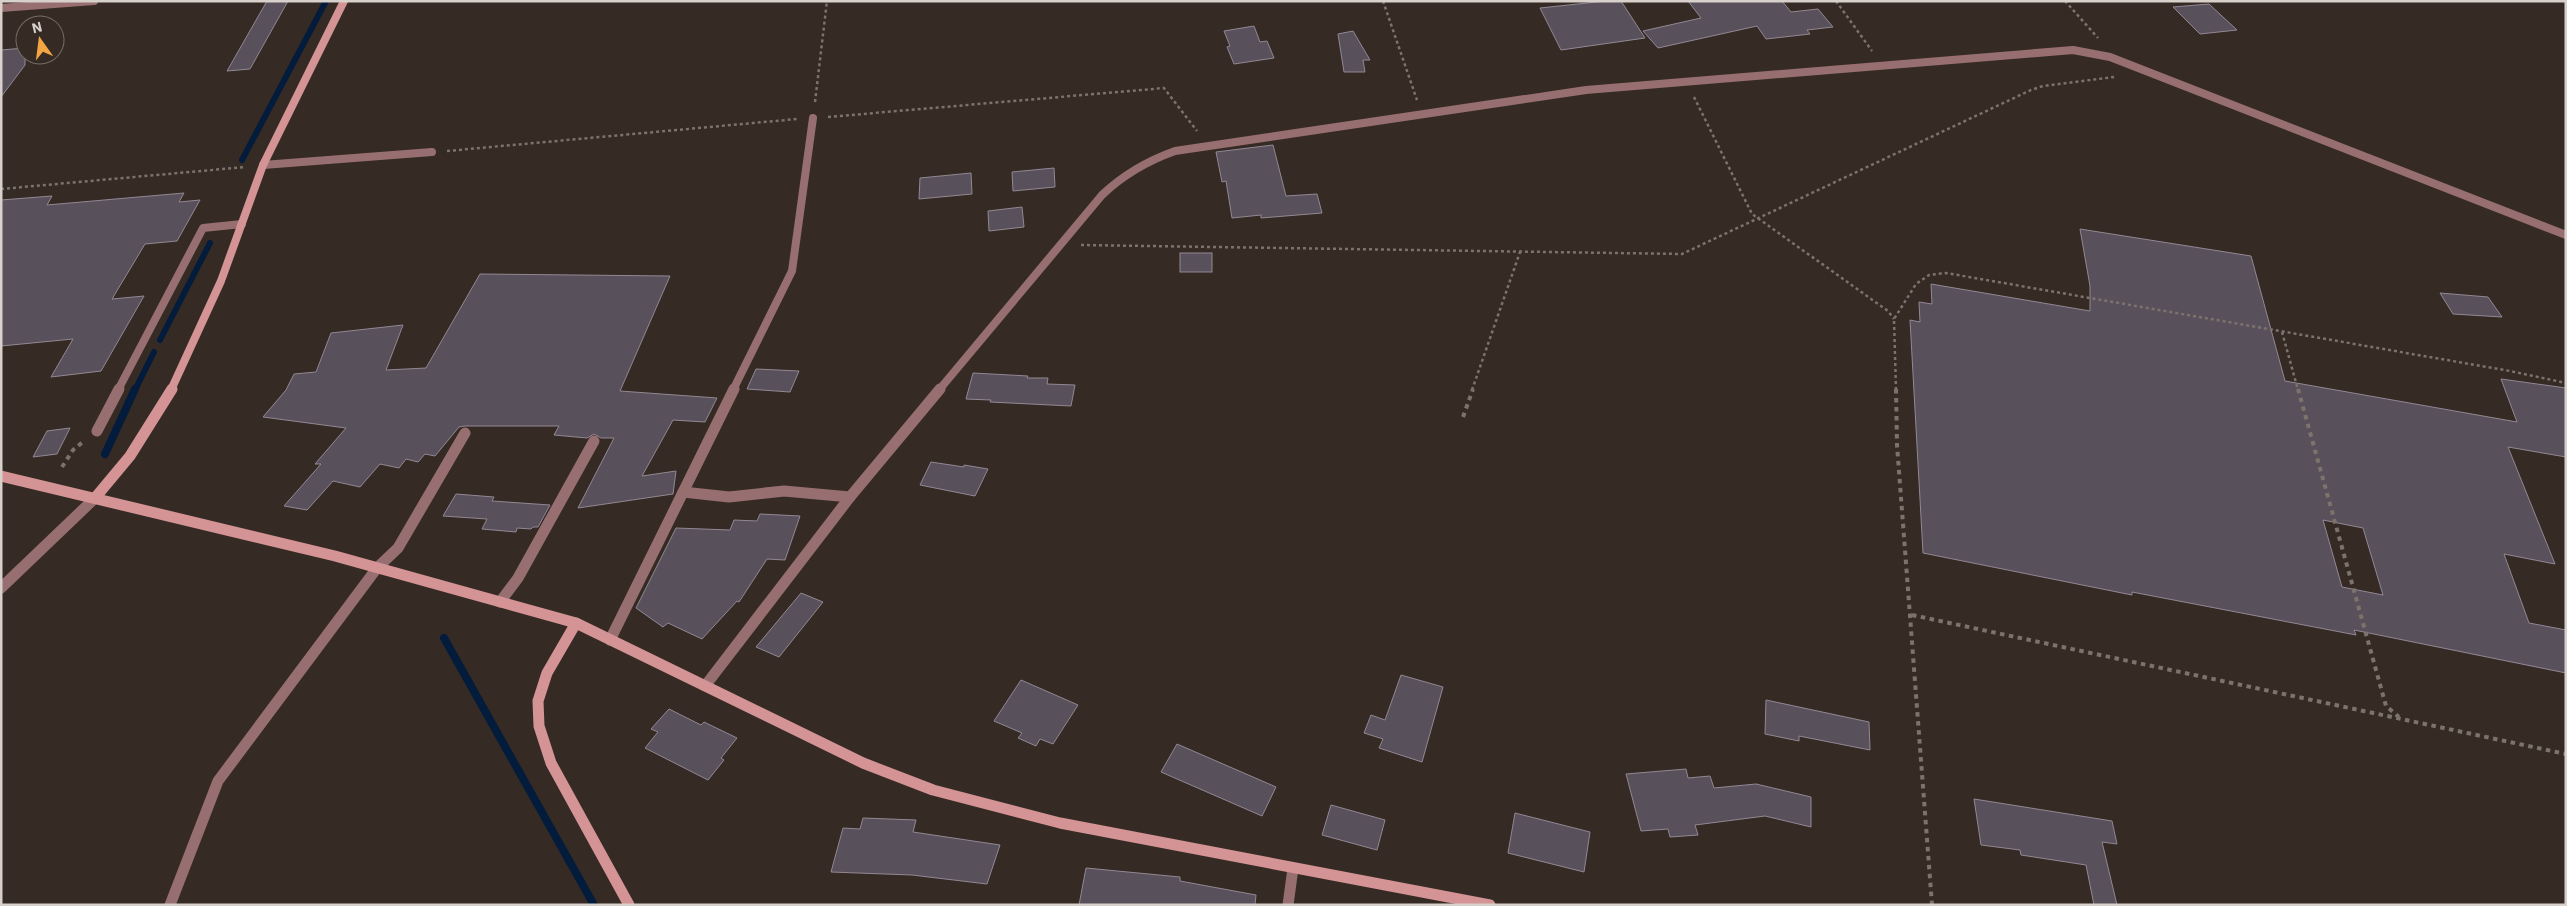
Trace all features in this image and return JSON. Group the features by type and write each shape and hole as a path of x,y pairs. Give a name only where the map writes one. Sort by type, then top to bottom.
{"street":[{"path":"1,8 94,1"},
{"path":"1,588 95,498 134,449 158,414 175,383 221,281 263,165 310,66 344,1"},
{"path":"706,686 850,497 1060,245 1120,176 1144,162 1175,151 1586,90 2073,50 2090,51 2149,72 2566,235"},
{"path":"610,640 792,271 813,118"},
{"path":"263,165 432,152"},
{"path":"96,431 203,228 242,224"},
{"path":"170,905 218,781 377,568 398,548 465,433"},
{"path":"500,602 518,578 594,441"},
{"path":"1,476 377,568 576,623 863,764 933,790 1060,823 1490,905"},
{"path":"683,492 729,497 804,492 850,497"},
{"path":"576,623 547,673 538,701 539,726 551,763 629,905"},
{"path":"1288,905 1294,868"}],"path":[{"path":"813,118 827,1"},
{"path":"1383,1 1422,114"},
{"path":"1836,1 1882,65"},
{"path":"2065,1 2118,61"},
{"path":"1060,245 1682,254 2031,90 2043,86 2149,72"},
{"path":"1686,81 1752,214 1888,311 1894,319"},
{"path":"432,152 1164,88 1208,145"},
{"path":"1,189 263,165"},
{"path":"1463,416 1520,252"},
{"path":"1932,905 1912,615 1897,445 1894,319 1916,284 1929,275 1946,273 2282,331 2566,383"},
{"path":"2282,331 2386,706 2402,719"},
{"path":"62,467 73,450 96,431"},
{"path":"1912,615 2566,754"}],"building":[{"path":"267,1 288,1 250,69 227,71"},
{"path":"1621,1 1645,38 1561,50 1540,8"},
{"path":"1688,1 1782,1 1791,12 1818,9 1833,27 1807,30 1810,34 1766,39 1757,26 1658,48 1643,31 1701,18"},
{"path":"2209,4 2237,30 2200,34 2173,7"},
{"path":"1254,26 1260,42 1267,41 1274,58 1234,64 1227,47 1230,46 1224,31"},
{"path":"1353,31 1370,60 1363,60 1365,72 1344,72 1338,34"},
{"path":"15,49 15,65 25,65 1,97 1,50"},
{"path":"1273,145 1286,196 1317,194 1322,213 1261,218 1261,215 1232,218 1226,181 1222,182 1216,152"},
{"path":"1054,168 1055,187 1013,191 1012,172"},
{"path":"971,173 972,194 919,199 920,178"},
{"path":"184,193 179,202 200,200 177,241 145,244 112,299 144,296 101,371 51,377 73,339 1,346 1,200 52,196 47,205"},
{"path":"1022,207 1024,227 989,231 988,211"},
{"path":"2080,229 2251,256 2285,381 2517,422 2501,379 2566,388 2566,457 2508,447 2555,564 2504,554 2529,623 2566,630 2566,673 2354,630 2356,635 2132,592 2132,595 1923,553 1910,320 1920,322 1919,302 1932,304 1931,284 2090,311 2090,286","holes":["2323,520 2363,528 2383,595 2342,587"]},
{"path":"1180,253 1212,253 1212,272 1180,272"},
{"path":"480,274 670,276 620,391 717,398 705,422 673,420 642,476 676,471 673,494 578,508 614,438 601,438 594,434 587,438 554,435 559,426 465,426 459,427 435,456 425,454 418,462 406,459 399,468 380,464 360,487 333,481 307,510 284,506 321,464 315,464 346,428 263,417 286,390 294,374 316,372 331,333 403,325 386,370 426,368"},
{"path":"2440,293 2488,297 2502,317 2453,314"},
{"path":"756,369 799,371 790,392 747,389"},
{"path":"973,373 1048,378 1047,384 1075,385 1071,406 966,399"},
{"path":"70,428 57,454 33,457 47,431"},
{"path":"931,462 988,469 975,496 920,485"},
{"path":"456,494 494,497 492,501 550,505 538,527 531,529 517,528 516,532 482,529 487,519 443,516"},
{"path":"760,514 800,516 785,560 767,559 739,602 737,601 702,639 668,623 663,627 636,608 676,528 730,530 734,520 757,521"},
{"path":"801,593 823,602 779,657 756,647"},
{"path":"1401,675 1443,687 1422,762 1379,748 1383,739 1364,733 1371,715 1385,720"},
{"path":"1021,680 1078,705 1053,744 1040,739 1036,746 1018,738 1022,733 994,721"},
{"path":"1766,700 1869,722 1870,750 1799,736 1799,741 1765,734"},
{"path":"669,709 701,725 704,722 737,738 721,758 724,760 708,780 645,748 658,732 651,729"},
{"path":"1177,744 1276,787 1262,816 1161,772"},
{"path":"1686,769 1688,778 1710,776 1714,788 1756,784 1811,797 1811,827 1765,816 1695,825 1698,835 1670,837 1668,829 1641,831 1626,774"},
{"path":"1974,799 2112,821 2117,844 2102,842 2117,905 2094,905 2086,865 2021,855 2020,850 1981,845"},
{"path":"1331,805 1385,820 1377,850 1322,835"},
{"path":"1515,813 1590,832 1584,872 1508,853"},
{"path":"863,818 916,820 913,832 1000,845 987,884 912,875 831,872 843,828 860,829"},
{"path":"1086,868 1180,877 1180,881 1256,895 1255,905 1079,905"}],"waterway":[{"path":"242,160 326,1"},
{"path":"160,340 210,243"},
{"path":"135,390 154,352"},
{"path":"105,454 135,389"},
{"path":"444,638 594,905"}]}
